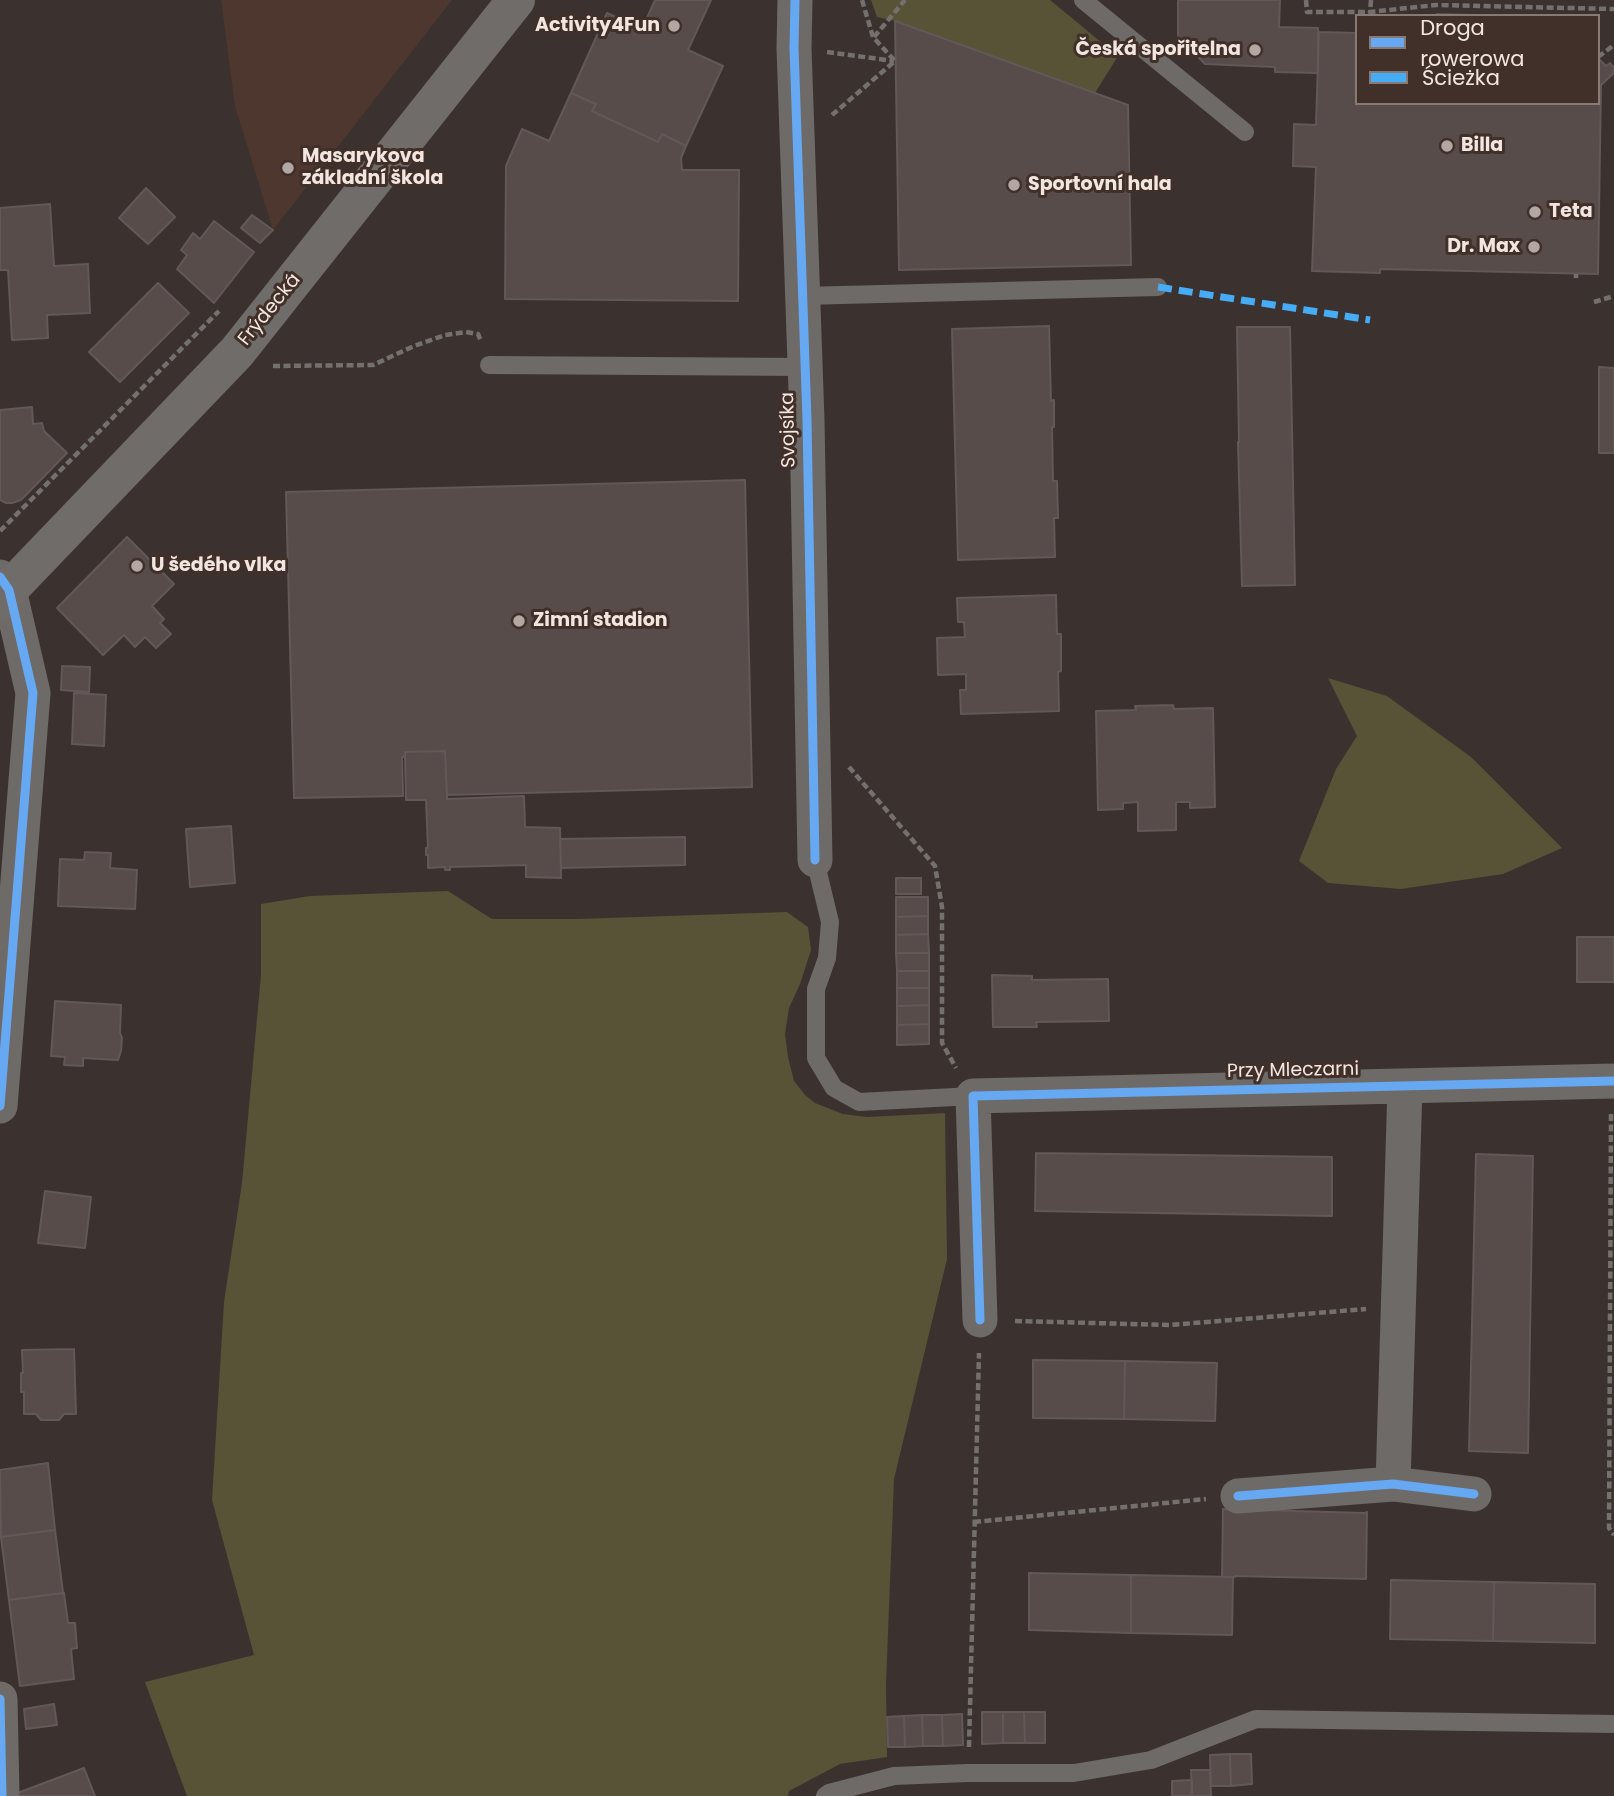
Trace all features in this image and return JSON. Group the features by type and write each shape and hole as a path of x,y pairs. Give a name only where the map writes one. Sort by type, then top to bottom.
{"main road":[{"name":"Frýdecká","path":"3,588 52,545 237,352 516,0"}],"street":[{"name":"Svojsíka","path":"795,0 794,48 805,367 815,860"},
{"path":"0,1105 33,693 3,588"},
{"name":"Przy Mleczarni","path":"973,1096 1613,1081"},
{"path":"1393,1484 1405,1086"},
{"path":"973,1096 980,1320"},
{"path":"1238,1496 1393,1484 1474,1494"},
{"path":"0,1699 2,1796"}],"lane":[{"path":"1083,0 1245,132"},
{"path":"802,296 1158,287"},
{"path":"489,365 805,367"},
{"path":"815,860 830,922 827,958 816,989 816,1058 834,1088 859,1102 973,1096"},
{"path":"825,1796 894,1776 1074,1773 1151,1760 1256,1719 1614,1724"}],"path":[{"path":"862,0 873,37 895,61"},
{"path":"873,37 905,0"},
{"path":"1307,0 1307,12 1370,12 1436,5 1614,9"},
{"path":"1370,12 1371,0"},
{"path":"794,48 895,61"},
{"path":"797,146 895,61"},
{"path":"1594,302 1614,296"},
{"path":"0,531 220,311"},
{"path":"271,366 373,365 445,335 466,332 478,334 489,365"},
{"path":"18,513 52,545"},
{"path":"813,727 935,866 942,907 942,1043 973,1096"},
{"path":"1613,1081 1609,1528 1614,1535"},
{"path":"968,1773 980,1320 1170,1325 1398,1307"},
{"path":"974,1522 1238,1496"}],"shaded area":[{"name":"Masarykova základní škola","path":"221,0 452,0 273,230 235,106"},
{"path":"871,0 1050,0 1118,56 1095,93 895,21 877,17"},
{"path":"1328,678 1387,696 1471,757 1562,848 1503,874 1401,889 1328,883 1299,861 1336,769 1357,736"},
{"path":"448,891 492,919 787,912 808,927 811,950 789,1008 785,1034 794,1081 805,1095 815,1103 843,1114 867,1117 945,1113 947,1259 894,1479 886,1684 887,1757 840,1764 789,1791 788,1796 187,1796 145,1682 254,1655 212,1500 224,1302 242,1183 261,975 261,904 310,896"}],"building":[{"path":"655,0 711,0 688,50 723,66 686,146 662,134 658,142 592,111 596,104 571,93 607,13 642,29"},
{"name":"Česká spořitelna","path":"1178,0 1280,0 1279,27 1318,28 1318,73 1275,72 1275,67 1205,64 1178,36"},
{"name":"Sportovní hala","path":"895,21 1128,105 1131,265 899,270"},
{"name":"Billa","path":"1319,32 1355,33 1355,105 1600,105 1600,60 1606,66 1610,63 1614,73 1601,85 1598,274 1380,269 1380,273 1312,271 1316,167 1293,166 1294,124 1316,125"},
{"path":"571,93 596,104 592,111 658,142 662,134 686,146 681,158 682,170 739,170 738,301 505,299 506,166 522,129 549,141"},
{"path":"146,188 175,217 148,244 119,218"},
{"path":"50,204 54,266 88,264 90,313 47,315 48,338 12,340 8,270 0,270 0,208"},
{"path":"252,215 273,230 260,243 241,228"},
{"path":"214,221 254,252 214,303 177,269 187,255 181,250 193,233 200,239"},
{"path":"158,283 189,313 120,382 89,352"},
{"path":"1049,326 1051,401 1054,400 1053,481 1057,481 1058,518 1054,518 1055,557 958,560 952,329"},
{"path":"1237,327 1290,327 1295,585 1242,586"},
{"path":"1599,367 1614,368 1614,453 1599,453"},
{"path":"32,407 33,424 42,423 44,431 67,453 21,500 6,503 0,500 0,410"},
{"name":"Zimní stadion","path":"745,480 752,787 447,795 445,751 405,752 402,757 403,796 294,798 286,492"},
{"path":"127,537 174,584 152,606 164,619 160,623 171,634 156,648 145,637 135,647 124,635 103,655 57,608"},
{"path":"1056,595 1057,634 1061,634 1059,711 961,714 960,690 966,690 966,674 938,675 937,638 965,637 964,622 958,622 957,598"},
{"path":"62,666 90,667 89,692 61,690"},
{"path":"74,693 106,695 104,746 72,744"},
{"path":"1173,705 1174,709 1213,708 1215,807 1190,808 1190,802 1176,802 1176,830 1138,831 1138,802 1123,803 1123,809 1098,810 1096,711 1136,710 1135,706"},
{"path":"445,751 447,799 524,796 525,827 560,828 561,878 526,877 526,865 450,867 450,870 445,870 445,867 428,868 426,800 406,800 405,752"},
{"path":"231,826 235,883 190,887 186,829"},
{"path":"685,837 685,865 561,868 560,839"},
{"path":"85,852 111,853 110,868 137,870 135,909 58,906 60,859 84,860"},
{"path":"896,878 921,878 921,894 896,894"},
{"path":"896,897 928,897 928,916 896,917"},
{"path":"928,916 928,934 896,935 896,917"},
{"path":"928,934 929,953 896,953 896,935"},
{"path":"1577,937 1614,937 1614,982 1577,982"},
{"path":"896,953 929,953 929,971 897,971"},
{"path":"897,971 929,971 929,988 897,988"},
{"path":"992,975 1032,976 1032,980 1108,979 1109,1021 1036,1022 1037,1027 993,1027"},
{"path":"897,988 929,988 929,1005 897,1006"},
{"path":"55,1001 121,1005 122,1038 118,1060 83,1058 83,1066 64,1065 65,1057 51,1056"},
{"path":"929,1005 929,1024 897,1025 897,1006"},
{"path":"929,1024 929,1044 897,1045 897,1025"},
{"path":"1036,1153 1332,1157 1332,1216 1035,1211"},
{"path":"1476,1154 1533,1156 1528,1453 1469,1451"},
{"path":"45,1191 91,1197 85,1248 38,1243"},
{"path":"74,1349 76,1414 64,1414 59,1420 41,1420 36,1414 24,1414 24,1392 21,1392 22,1350"},
{"path":"1033,1360 1125,1361 1124,1419 1033,1418"},
{"path":"1125,1361 1217,1363 1215,1421 1124,1419"},
{"path":"48,1463 55,1530 1,1537 0,1470"},
{"path":"1223,1509 1367,1512 1366,1579 1222,1577"},
{"path":"55,1530 63,1593 9,1600 1,1537"},
{"path":"1029,1573 1131,1575 1131,1633 1029,1630"},
{"path":"1131,1575 1233,1577 1232,1635 1131,1633"},
{"path":"1391,1580 1494,1582 1493,1641 1390,1639"},
{"path":"1494,1582 1595,1584 1595,1643 1493,1641"},
{"path":"64,1593 68,1623 75,1623 77,1648 71,1649 74,1679 20,1686 9,1600"},
{"path":"54,1704 57,1725 26,1729 24,1709"},
{"path":"982,1712 1003,1712 1003,1743 982,1744"},
{"path":"1003,1712 1024,1712 1025,1743 1003,1743"},
{"path":"1024,1712 1045,1712 1045,1743 1025,1743"},
{"path":"962,1714 963,1745 943,1746 942,1715"},
{"path":"922,1715 942,1715 943,1746 923,1746"},
{"path":"922,1715 923,1746 905,1747 904,1716"},
{"path":"904,1716 905,1747 888,1747 887,1717"},
{"path":"1230,1754 1251,1754 1252,1784 1231,1786"},
{"path":"1230,1754 1231,1786 1211,1786 1210,1755"},
{"path":"84,1768 95,1796 15,1794"},
{"path":"1191,1770 1210,1770 1211,1796 1192,1796"},
{"path":"1192,1780 1192,1796 1172,1796 1172,1781"}],"marked path":[{"path":"1158,287 1370,320"}],"cycle path":[{"path":"795,0 794,48 807,420 815,860"},
{"path":"0,577 9,590 33,693 0,1106"},
{"path":"980,1320 973,1096 1614,1081"},
{"path":"1238,1496 1393,1484 1474,1494"},
{"path":"0,1699 2,1796"}],"place":[{"name":"Activity4Fun","path":"674,26"},
{"name":"Česká spořitelna","path":"1255,50"},
{"name":"Billa","path":"1447,146"},
{"name":"Masarykova základní škola","path":"288,168"},
{"name":"Sportovní hala","path":"1014,185"},
{"name":"Teta","path":"1535,212"},
{"name":"Dr. Max","path":"1534,247"},
{"name":"U šedého vlka","path":"137,566"},
{"name":"Zimní stadion","path":"519,621"}]}
